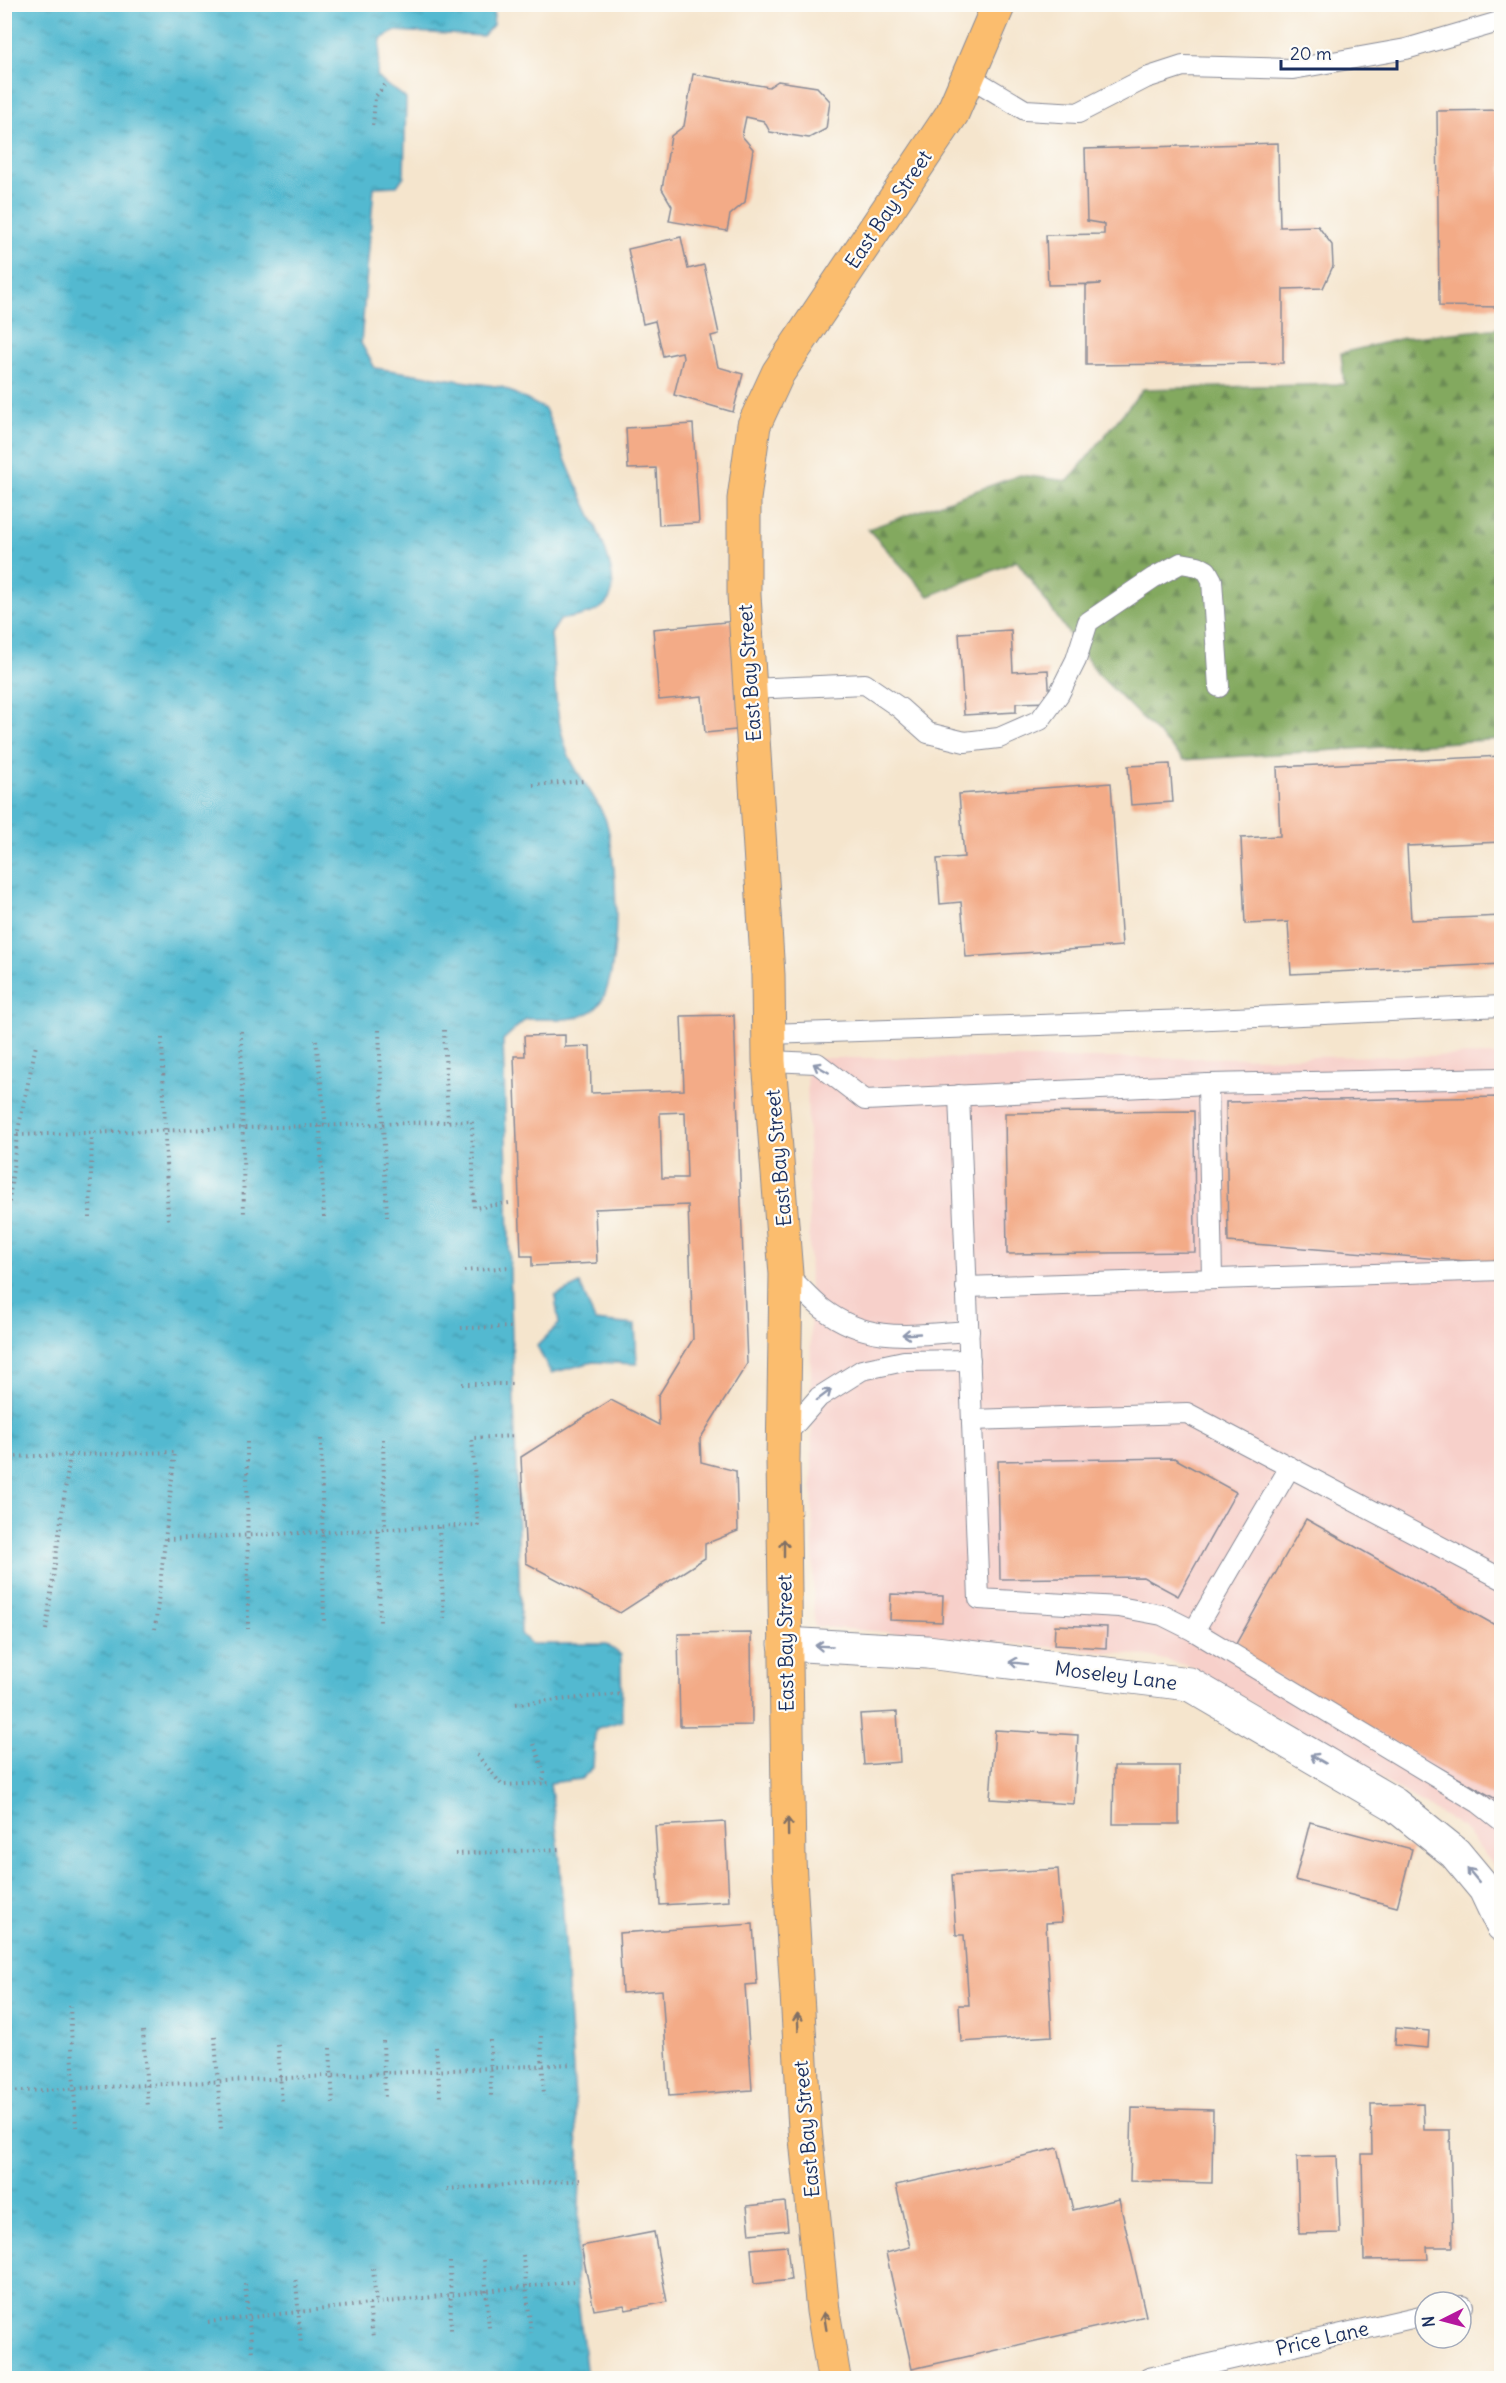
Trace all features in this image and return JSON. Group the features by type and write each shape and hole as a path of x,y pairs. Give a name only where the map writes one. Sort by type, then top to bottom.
{"highway":[{"name":"East Bay Street","path":"834,2379 823,2311 805,2129 789,1860 785,1644 786,1274 769,1048 768,975 744,595 744,499 754,425 778,373 952,114 970,77 999,4"}],"street":[{"name":"Moseley Lane","path":"785,1644 927,1652 1189,1684 1394,1804 1455,1853 1485,1888 1502,1925"}],"lane":[{"path":"970,77 1025,110 1078,113 1146,78 1183,66 1293,69 1406,48 1502,21"},
{"path":"750,689 865,684 900,708 928,733 965,742 999,738 1040,720 1059,694 1076,660 1088,622 1181,563 1198,566 1207,571 1212,580 1220,687"},
{"path":"769,1048 1189,1020 1502,1006"},
{"path":"769,1048 817,1064 865,1100 1208,1084 1502,1078"},
{"path":"1208,1084 1212,1278"},
{"path":"959,1095 979,1599 1119,1607 1162,1615 1194,1631 1479,1803 1502,1821"},
{"path":"966,1287 1502,1270"},
{"path":"786,1274 824,1309 860,1330 885,1336 969,1331"},
{"path":"784,1437 819,1397 862,1370 904,1361 970,1360"},
{"path":"972,1420 1187,1413 1502,1579"},
{"path":"1194,1631 1290,1467"},
{"name":"Price Lane","path":"1149,2379 1413,2318"}],"path":[{"path":"374,125 375,97 385,85"},
{"path":"532,785 585,781"},
{"path":"379,1030 387,1217"},
{"path":"444,1030 448,1122"},
{"path":"241,1031 244,1217"},
{"path":"162,1038 168,1222"},
{"path":"316,1040 326,1126"},
{"path":"6,1226 17,1135 36,1045"},
{"path":"17,1135 472,1121 474,1208 508,1203"},
{"path":"320,1126 324,1217"},
{"path":"90,1218 92,1133"},
{"path":"464,1271 510,1267"},
{"path":"461,1328 512,1327"},
{"path":"462,1384 513,1384"},
{"path":"166,1539 478,1525 472,1438 516,1436"},
{"path":"383,1439 385,1530"},
{"path":"321,1440 324,1625"},
{"path":"247,1442 248,1629"},
{"path":"4,1457 175,1452 155,1629"},
{"path":"46,1629 70,1454"},
{"path":"439,1527 444,1620"},
{"path":"378,1530 380,1623"},
{"path":"516,1704 622,1694"},
{"path":"534,1744 544,1773 543,1783"},
{"path":"477,1755 502,1785 550,1783"},
{"path":"455,1854 559,1849"},
{"path":"70,2006 76,2127"},
{"path":"143,2031 148,2108"},
{"path":"541,2036 544,2096"},
{"path":"215,2037 221,2129"},
{"path":"489,2040 491,2097"},
{"path":"383,2041 385,2100"},
{"path":"278,2045 282,2104"},
{"path":"436,2047 436,2071 440,2097"},
{"path":"330,2048 333,2105"},
{"path":"4,2092 573,2064"},
{"path":"447,2189 580,2180"},
{"path":"523,2255 531,2333"},
{"path":"484,2260 489,2328"},
{"path":"450,2262 452,2330"},
{"path":"373,2269 376,2303"},
{"path":"296,2280 301,2346"},
{"path":"208,2322 576,2281"},
{"path":"245,2284 252,2353"},
{"path":"369,2304 373,2338"}],"shaded area":[{"path":"1501,1055 1501,1874 1462,1827 1189,1666 1148,1656 814,1626 807,1058"}],"green space":[{"path":"1501,328 1501,739 1184,760 1097,673 1017,561 929,596 868,529 1020,475 1068,481 1143,389 1344,384 1341,353 1404,338"}],"water":[{"path":"5,4 495,5 493,25 483,36 394,31 381,39 377,76 406,99 404,176 397,186 374,187 361,343 375,368 502,387 545,409 606,551 613,583 611,595 602,607 589,614 560,620 551,634 557,708 567,751 605,818 609,835 613,859 616,916 611,972 605,994 596,1008 589,1013 572,1018 526,1019 503,1040 521,1634 531,1644 606,1644 621,1655 622,1721 598,1728 595,1732 593,1768 581,1779 550,1783 559,1849 580,2180 576,2281 587,2378 5,2378"},
{"path":"580,1284 595,1321 635,1325 637,1364 593,1362 551,1373 537,1346 559,1324 555,1296"}],"building":[{"path":"693,74 769,87 778,81 817,87 830,101 826,129 809,138 770,132 764,121 746,117 742,136 753,149 745,202 730,215 727,231 669,221 672,206 662,189 671,136 684,126"},
{"path":"1502,110 1502,307 1439,306 1437,111"},
{"path":"1278,143 1280,227 1318,226 1332,245 1333,266 1323,288 1283,289 1283,363 1086,365 1086,285 1101,284 1048,285 1046,235 1104,234 1104,224 1087,221 1085,149"},
{"path":"681,237 688,269 704,265 719,334 711,336 718,367 743,374 733,412 674,395 683,358 682,352 663,356 655,321 643,324 628,249"},
{"path":"693,424 699,523 659,525 656,468 628,469 626,428"},
{"path":"736,621 746,729 705,733 702,696 659,700 653,629"},
{"path":"1011,630 1013,672 1048,670 1050,702 1016,703 1016,712 964,715 959,633"},
{"path":"1502,756 1502,842 1407,846 1411,920 1502,916 1502,964 1291,974 1288,922 1245,924 1241,838 1280,836 1277,767"},
{"path":"1170,764 1173,802 1131,805 1128,766"},
{"path":"1111,783 1122,946 966,957 961,902 940,904 937,859 964,857 959,794"},
{"path":"734,1015 747,1364 700,1439 701,1462 736,1471 738,1531 705,1544 705,1558 620,1613 526,1563 521,1457 611,1400 659,1425 658,1396 693,1339 688,1205 595,1209 597,1263 532,1266 532,1256 521,1256 514,1056 525,1056 524,1036 565,1035 565,1047 590,1046 591,1093 684,1090 681,1016","holes":["685,1112 687,1178 662,1178 660,1113"]},
{"path":"1502,1097 1502,1264 1228,1242 1226,1102"},
{"path":"1194,1111 1195,1252 1007,1254 1005,1113"},
{"path":"1174,1458 1236,1492 1178,1596 1143,1577 1000,1579 998,1461"},
{"path":"1306,1519 1502,1629 1502,1798 1494,1798 1232,1651"},
{"path":"891,1594 943,1596 942,1622 890,1620"},
{"path":"1055,1625 1107,1627 1106,1648 1054,1645"},
{"path":"751,1633 752,1725 680,1726 678,1634"},
{"path":"897,1712 900,1762 864,1765 860,1714"},
{"path":"995,1730 1078,1735 1074,1804 990,1799"},
{"path":"1114,1766 1179,1766 1179,1824 1113,1824"},
{"path":"725,1822 729,1901 660,1905 655,1826"},
{"path":"1310,1822 1412,1849 1397,1907 1295,1880"},
{"path":"1058,1869 1062,1922 1046,1923 1052,2036 961,2042 959,2005 969,2005 964,1935 956,1935 952,1875"},
{"path":"753,1924 757,1984 745,1985 752,2090 669,2096 662,1990 622,1993 619,1933"},
{"path":"1396,2028 1429,2031 1428,2048 1395,2045"},
{"path":"1423,2103 1424,2130 1450,2130 1453,2247 1427,2247 1428,2259 1364,2260 1362,2154 1372,2154 1371,2104"},
{"path":"1132,2108 1213,2110 1212,2183 1130,2181"},
{"path":"1058,2148 1073,2210 1119,2199 1146,2316 912,2369 886,2253 910,2247 896,2185"},
{"path":"1337,2156 1340,2233 1299,2234 1297,2157"},
{"path":"785,2202 788,2230 750,2234 747,2206"},
{"path":"654,2232 667,2302 626,2310 624,2305 594,2310 581,2246"},
{"path":"787,2246 791,2280 754,2284 751,2249"}]}
